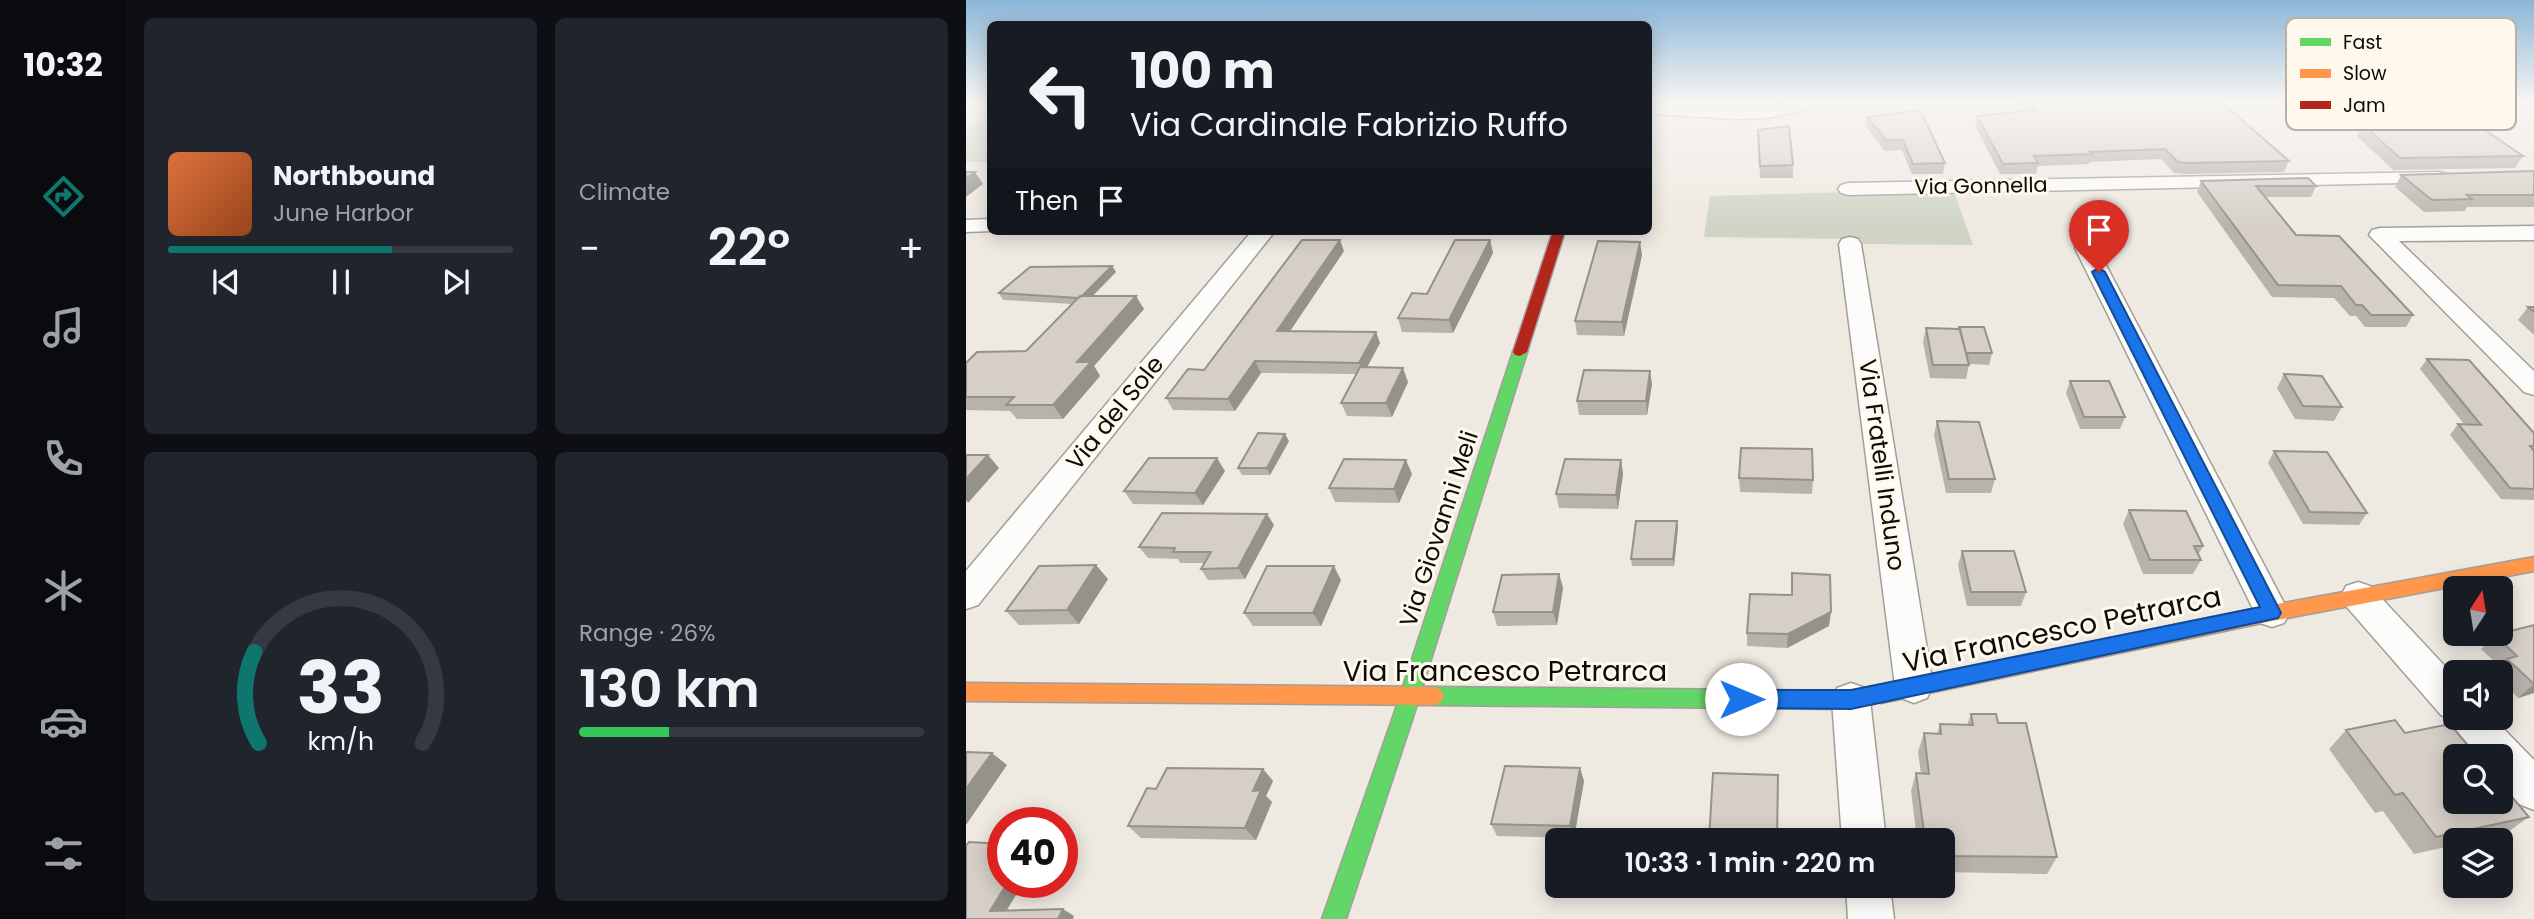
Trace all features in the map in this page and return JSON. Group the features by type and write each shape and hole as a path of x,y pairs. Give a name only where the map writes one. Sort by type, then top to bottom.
{"street":[{"name":"Via Gonnella","path":"1848,189 2465,178"},
{"path":"966,226 987,225"},
{"path":"2534,233 2380,234 2534,386"},
{"name":"Via del Sole","path":"966,595 1261,235"},
{"name":"Via Giovanni Meli","path":"1334,919 1409,697 1558,235"},
{"name":"Via Fratelli Induno","path":"1850,244 1914,687"},
{"path":"2086,248 2272,613"},
{"name":"Via Francesco Petrarca","path":"966,692 1851,699 2358,596 2534,564"},
{"path":"2358,596 2443,690"},
{"path":"1851,699 1863,828"},
{"path":"2479,730 2534,790"},
{"path":"1869,898 1871,919"}],"green space":[{"path":"966,144 987,144 987,162 966,162"},
{"path":"1953,189 1973,245 1862,244 1861,239 1704,237 1710,196"}],"building":[{"path":"1759,144 1791,144 1793,165 1760,166"},
{"path":"1905,144 1936,144 1945,163 1913,164"},
{"path":"1992,144 2269,144 2289,161 2178,162 2165,149 2034,156 2038,163 2003,164"},
{"path":"2384,144 2505,144 2523,156 2400,158"},
{"path":"2534,171 2534,195 2467,195 2472,199 2432,200 2401,175"},
{"path":"2308,178 2316,186 2256,186 2296,235 2339,236 2413,315 2371,315 2362,305 2356,305 2341,286 2278,285 2201,181"},
{"path":"1302,240 1340,240 1277,331 1376,332 1359,363 1255,361 1228,399 1166,398 1188,369 1204,370"},
{"path":"1455,240 1490,240 1449,320 1398,318 1412,293 1427,294"},
{"path":"1598,241 1640,242 1622,322 1575,321"},
{"path":"1112,266 1078,298 999,293 1030,267"},
{"path":"1080,296 1136,296 1077,362 1091,362 1053,405 1006,405 1014,397 966,397 966,363 977,352 1026,351"},
{"path":"1959,327 1984,327 1992,353 1966,353"},
{"path":"1926,328 1960,329 1969,365 1933,365"},
{"path":"2427,359 2469,360 2534,433 2534,446 2530,446 2534,451 2534,489 2510,488 2458,424 2481,425"},
{"path":"1360,367 1403,368 1386,403 1341,403"},
{"path":"1584,370 1650,371 1646,401 1577,401"},
{"path":"2284,374 2322,376 2342,407 2303,406"},
{"path":"2070,381 2109,381 2125,417 2084,417"},
{"path":"1937,421 1979,422 1995,479 1949,479"},
{"path":"1258,433 1285,434 1267,468 1238,468"},
{"path":"1741,448 1812,449 1813,480 1739,478"},
{"path":"2274,451 2327,452 2367,513 2310,512"},
{"path":"966,455 988,455 966,479"},
{"path":"1149,458 1217,458 1195,493 1124,491"},
{"path":"1344,459 1406,460 1394,489 1329,488"},
{"path":"1565,459 1621,460 1616,495 1556,494"},
{"path":"2129,510 2186,511 2203,546 2194,546 2201,560 2150,560"},
{"path":"1162,513 1267,514 1238,568 1201,569 1211,552 1173,552 1175,548 1139,547"},
{"path":"1636,521 1677,521 1673,559 1631,559"},
{"path":"1962,551 2014,551 2026,592 1971,592"},
{"path":"1096,565 1067,610 1006,611 1039,566"},
{"path":"1267,566 1334,566 1313,613 1244,613"},
{"path":"1792,573 1830,575 1831,612 1788,634 1747,633 1750,594 1792,595"},
{"path":"1559,574 1553,612 1493,612 1502,575"},
{"path":"2534,625 2534,684 2513,665 2513,660 2507,659 2517,656 2507,646 2513,646 2513,630"},
{"path":"1971,714 1996,714 1998,723 2026,723 2057,857 1955,856 1955,828 1923,828 1916,773 1929,774 1924,733 1941,734 1940,724 1973,725"},
{"path":"2395,720 2405,733 2443,725 2443,730 2455,730 2467,744 2443,744 2443,814 2513,814 2513,798 2529,817 2478,828 2443,828 2443,835 2436,837 2403,793 2395,795 2346,730"},
{"path":"966,752 992,753 966,789"},
{"path":"1505,766 1580,768 1570,826 1491,824"},
{"path":"1167,768 1263,769 1253,791 1261,790 1245,828 1128,826 1147,788 1156,789"},
{"path":"1713,773 1778,775 1777,828 1710,828"},
{"path":"969,842 987,843 987,898 998,898 990,911 1063,909 1058,919 966,919 966,846"}],"traffic: fast":[{"path":"1334,919 1402,720 1520,352"},
{"path":"1434,696 1851,700 1881,694"}],"traffic: slow":[{"path":"1881,694 2272,613 2534,564"},
{"path":"966,692 1434,696"}],"traffic: jam":[{"path":"1520,352 1558,235"}],"route":[{"path":"1741,699 1851,699 2272,613 2099,272"}]}
